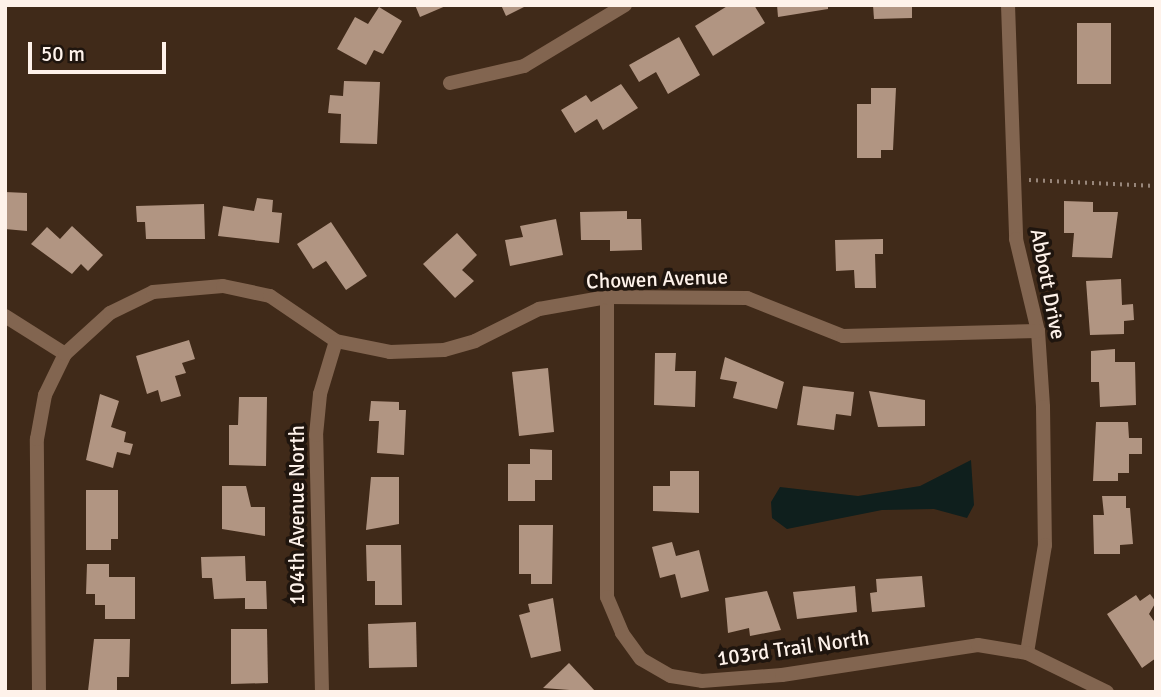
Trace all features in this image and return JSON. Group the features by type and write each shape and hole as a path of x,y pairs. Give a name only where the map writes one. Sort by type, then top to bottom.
{"street":[{"path":"450,83 524,66 625,5"},
{"name":"Abbott Drive","path":"1008,5 1016,239 1038,331 1045,545 1027,653"},
{"name":"Chowen Avenue","path":"65,354 110,313 153,292 223,286 270,296 336,341 390,352 444,350 475,341 539,309 607,298 747,298 843,336 1038,331"},
{"name":"103rd Trail North","path":"607,298 604,563 607,597 622,633 641,659 671,676 702,681 782,676 926,649 978,645 1027,653 1107,692"},
{"path":"5,316 65,354 45,395 37,439 39,692"},
{"name":"104th Avenue North","path":"322,692 316,435 320,394 336,341"},
{"path":"782,676 786,692"}],"path":[{"path":"1014,179 1156,186"}],"shaded area":[{"path":"971,460 974,505 967,518 934,509 882,510 787,529 772,518 771,502 780,487 858,496 920,486"}],"building":[{"path":"415,5 448,5 420,17"},
{"path":"501,5 528,5 506,16"},
{"path":"729,5 754,5 765,23 713,56 695,26"},
{"path":"777,5 828,5 828,9 778,17"},
{"path":"873,5 912,5 912,18 874,19"},
{"path":"379,7 402,21 383,54 374,50 366,65 337,49 355,17 368,24"},
{"path":"1077,23 1111,23 1111,84 1077,84"},
{"path":"679,37 700,75 668,94 656,72 639,82 629,65"},
{"path":"344,81 380,82 377,144 340,143 341,114 328,113 330,95 343,96"},
{"path":"621,84 638,108 603,130 597,119 575,133 561,110 586,95 591,102"},
{"path":"871,88 896,88 893,150 881,150 881,158 857,158 857,104 871,104"},
{"path":"5,192 27,193 27,231 5,229"},
{"path":"257,198 273,200 272,212 282,213 279,243 218,236 223,206 254,211"},
{"path":"1064,201 1093,202 1093,212 1118,212 1112,258 1072,257 1074,233 1064,233"},
{"path":"204,204 205,239 146,239 145,222 137,222 136,206"},
{"path":"627,211 627,219 641,219 642,250 610,251 610,240 581,240 580,212"},
{"path":"556,219 563,255 510,266 505,240 523,237 520,226"},
{"path":"331,222 367,276 346,290 326,261 313,269 297,244"},
{"path":"72,226 103,255 88,271 81,264 72,274 31,244 47,227 60,239"},
{"path":"457,233 477,255 462,270 474,281 455,298 423,264"},
{"path":"883,239 883,254 875,254 876,288 855,288 854,270 836,271 835,240"},
{"path":"1121,279 1122,305 1133,304 1134,320 1124,321 1124,334 1090,335 1086,281"},
{"path":"189,340 195,359 182,363 186,373 175,376 181,396 161,402 158,390 147,394 136,356"},
{"path":"1115,349 1115,362 1135,362 1136,405 1100,407 1099,382 1091,382 1091,351"},
{"path":"655,353 676,353 675,371 696,371 695,407 654,405"},
{"path":"725,357 784,382 777,409 733,398 737,382 720,379"},
{"path":"548,368 554,432 519,436 512,372"},
{"path":"803,386 854,392 851,416 836,414 834,430 797,425"},
{"path":"869,391 925,400 925,426 878,427"},
{"path":"100,394 119,401 111,427 126,432 124,442 133,444 130,455 117,452 113,468 86,460"},
{"path":"239,397 267,397 266,466 229,465 229,425 238,425"},
{"path":"371,401 399,402 399,410 406,410 404,455 377,453 379,421 369,421"},
{"path":"1096,422 1128,422 1129,438 1142,438 1142,454 1129,454 1129,473 1118,473 1118,481 1093,481"},
{"path":"530,449 552,450 552,480 535,480 535,501 508,501 508,464 530,464"},
{"path":"670,471 699,471 699,513 653,511 653,486 670,486"},
{"path":"371,477 399,477 399,524 366,530"},
{"path":"222,486 246,486 251,507 265,507 265,536 222,529"},
{"path":"86,490 118,490 118,539 111,539 111,550 86,550"},
{"path":"1102,496 1126,496 1126,508 1130,508 1133,544 1120,545 1120,554 1094,554 1093,515 1104,515"},
{"path":"519,525 553,525 552,584 531,584 531,574 519,574"},
{"path":"672,542 676,556 699,550 709,591 681,598 675,574 660,578 652,547"},
{"path":"366,545 401,545 402,605 375,605 375,581 367,581"},
{"path":"245,556 246,581 266,581 267,609 245,609 245,598 214,599 212,578 202,578 201,557"},
{"path":"87,564 109,564 109,577 135,577 135,619 105,619 105,605 95,605 95,594 86,594"},
{"path":"922,576 925,607 872,612 870,593 877,592 876,579"},
{"path":"855,586 857,612 797,619 793,592"},
{"path":"767,591 781,630 750,636 749,628 728,633 725,598"},
{"path":"1150,594 1156,602 1149,614 1156,624 1156,658 1142,668 1107,614 1136,595 1140,601"},
{"path":"553,598 561,651 531,658 519,615 530,612 528,604"},
{"path":"416,622 417,667 369,668 368,624"},
{"path":"231,629 267,629 268,683 231,684"},
{"path":"94,639 130,639 129,677 117,677 117,692 88,691"},
{"path":"569,663 596,692 543,688"}]}
